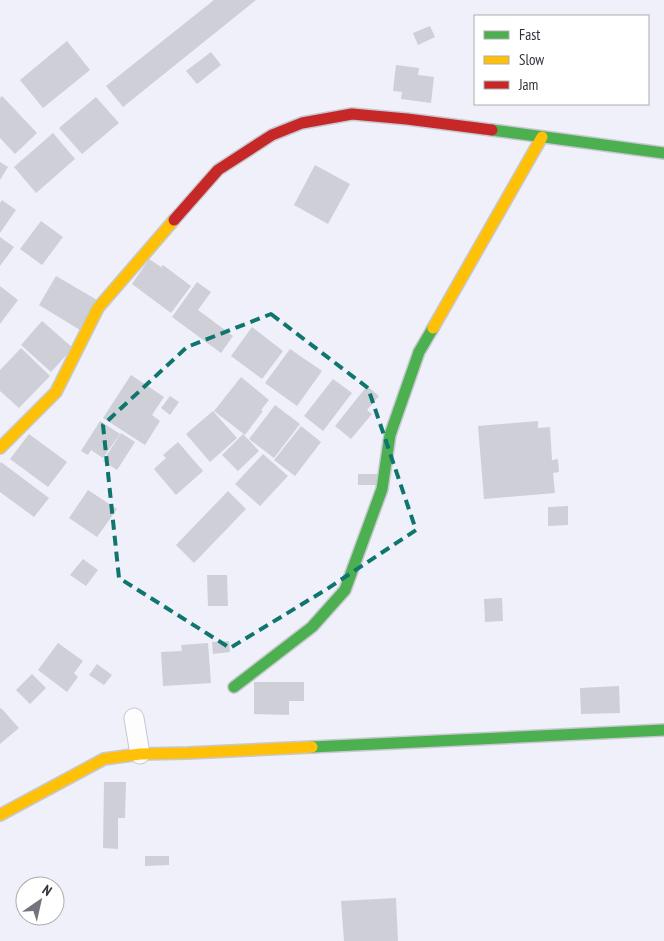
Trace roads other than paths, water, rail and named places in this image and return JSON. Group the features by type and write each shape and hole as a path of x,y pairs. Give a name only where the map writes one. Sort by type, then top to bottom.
{"street":[{"path":"0,448 56,392 98,308 129,271 218,170 272,134 302,123 352,114 407,119 664,153"},
{"path":"234,687 312,627 345,590 382,488 390,435 419,352 542,137"},
{"path":"134,718 140,754"},
{"path":"0,815 104,759 140,754 188,754 664,730"}]}
